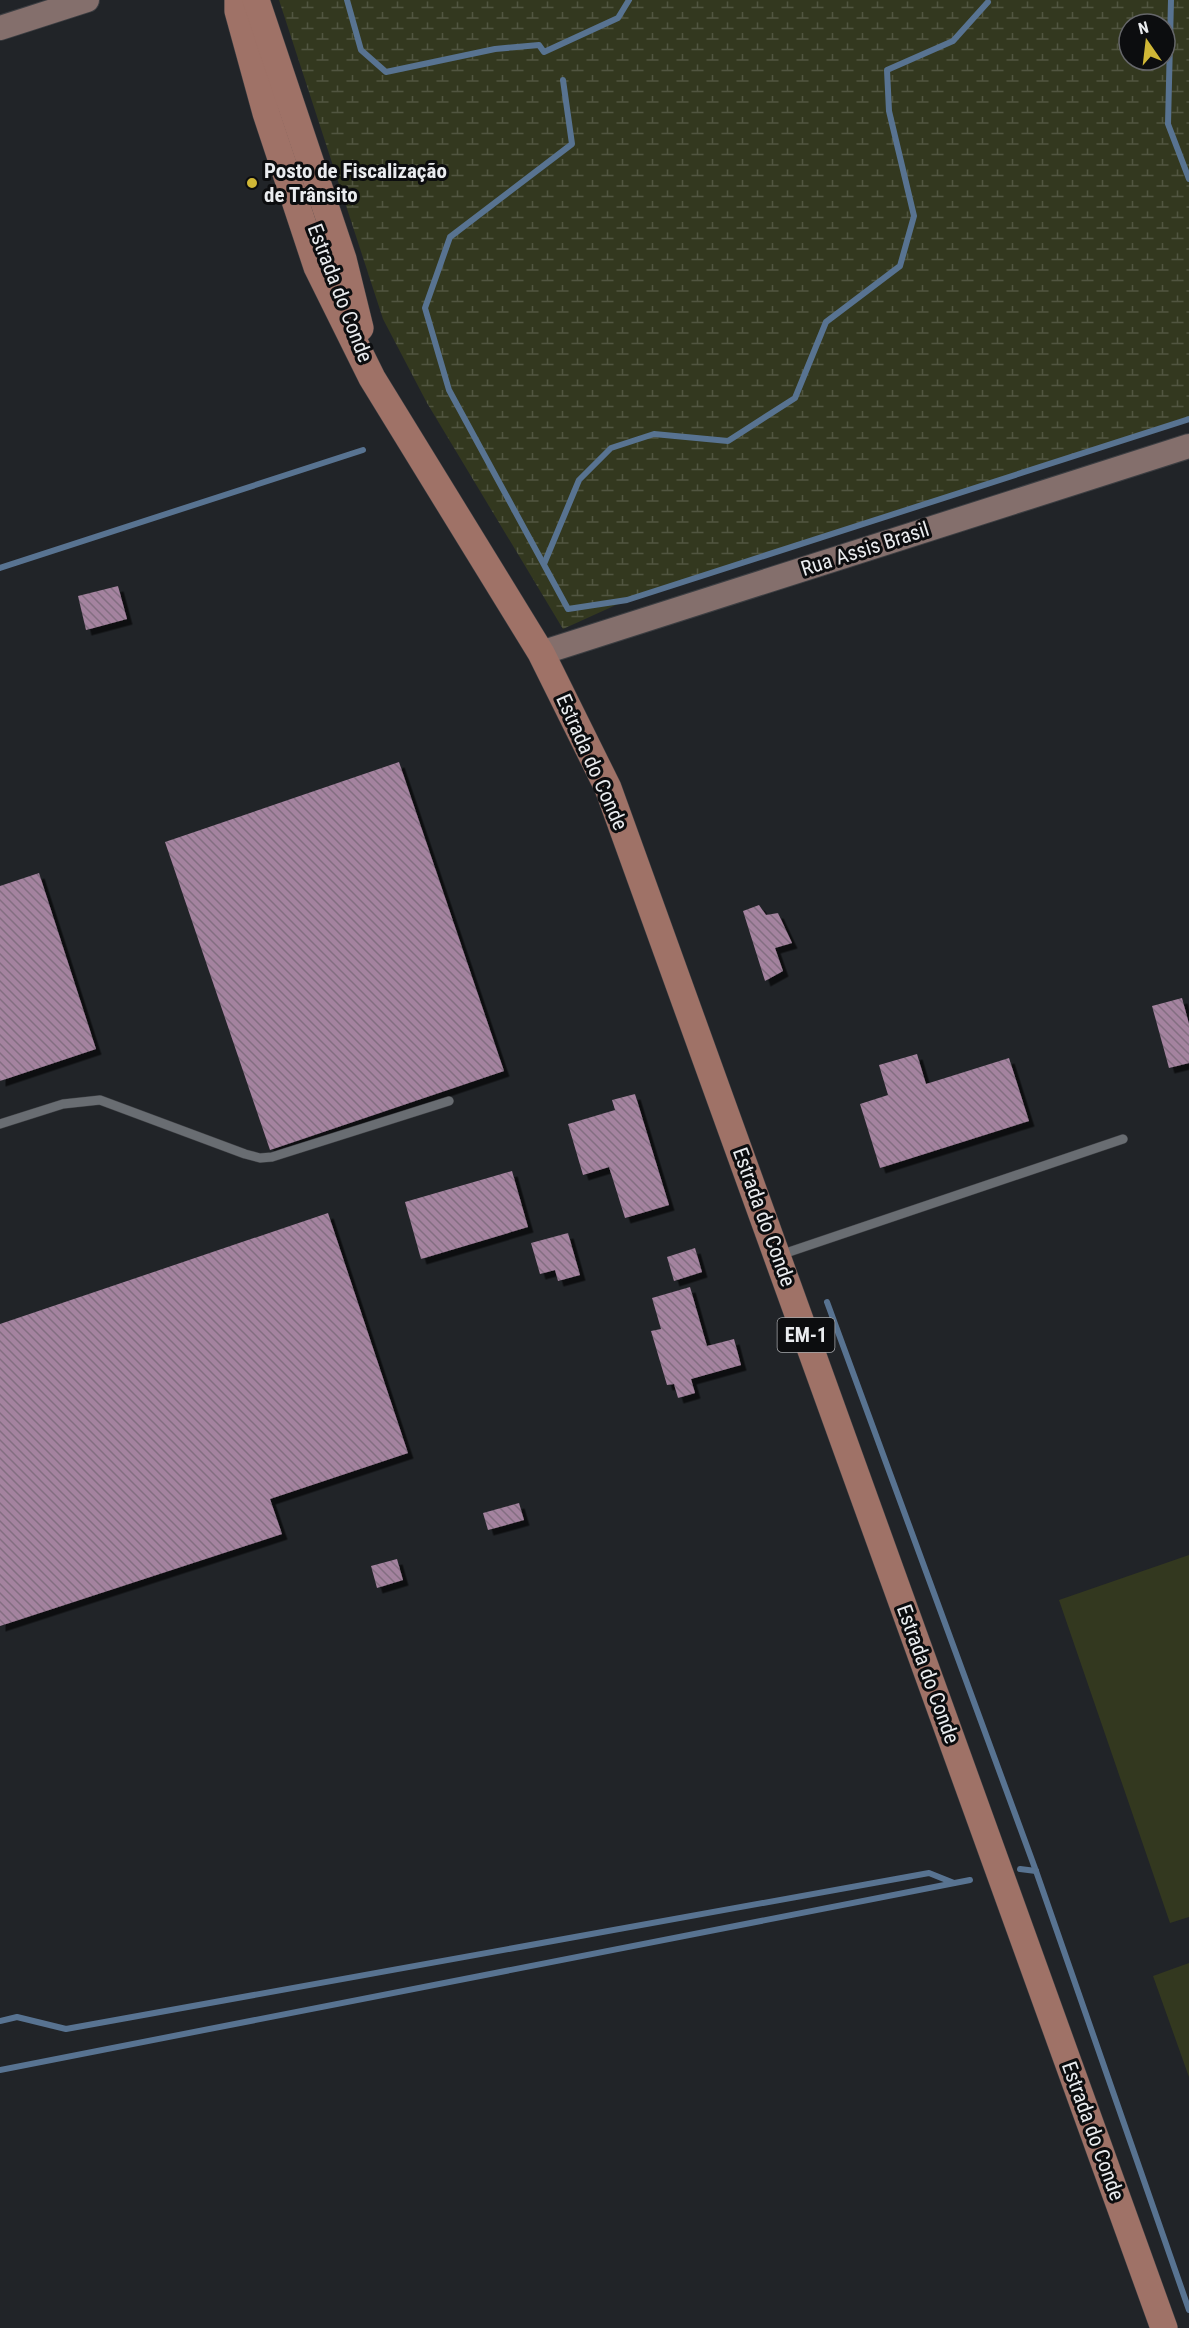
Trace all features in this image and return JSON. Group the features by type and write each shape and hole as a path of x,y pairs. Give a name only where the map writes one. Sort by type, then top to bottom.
{"main road":[{"name":"Estrada do Conde","path":"238,0 238,11 266,113 317,267 372,378 541,653 608,788 1164,2328"},
{"name":"Estrada do Conde","path":"246,0 277,110 326,265 372,378"},
{"name":"Estrada do Conde","path":"256,0 343,259 372,378"}],"street":[{"path":"0,28 87,0"},
{"name":"Rua Assis Brasil","path":"541,653 1189,446"}],"lane":[{"path":"0,1124 63,1104 100,1100 260,1158 272,1157 449,1101"},
{"path":"778,1256 1123,1139"}],"green space":[{"path":"279,0 1189,0 1189,419 627,600 563,629 427,403 383,319"},
{"path":"1189,1555 1189,1917 1170,1923 1059,1600"},
{"path":"1189,1963 1189,2077 1153,1976"}],"building":[{"path":"118,586 127,619 86,630 78,596"},
{"path":"399,762 504,1071 270,1150 165,842"},
{"path":"39,873 96,1049 0,1081 0,886"},
{"path":"759,905 766,915 778,913 792,943 775,948 783,971 765,981 743,911"},
{"path":"1182,998 1189,1024 1189,1063 1169,1068 1152,1006"},
{"path":"917,1054 926,1084 1009,1058 1029,1121 880,1168 860,1104 888,1095 879,1065"},
{"path":"635,1094 669,1205 625,1218 609,1167 583,1175 568,1124 615,1110 612,1100"},
{"path":"512,1171 528,1227 421,1259 405,1202"},
{"path":"328,1213 408,1453 270,1499 282,1534 0,1626 0,1324"},
{"path":"568,1233 580,1275 558,1281 555,1270 540,1274 531,1243"},
{"path":"695,1248 702,1272 674,1281 667,1257"},
{"path":"690,1287 707,1346 734,1339 741,1365 691,1379 695,1393 678,1398 674,1384 667,1385 651,1331 661,1329 652,1298"},
{"path":"519,1503 524,1520 488,1530 483,1513"},
{"path":"397,1559 403,1580 377,1588 371,1566"}],"waterway":[{"path":"347,0 361,50 386,72 495,49 539,45 544,52 618,18 629,0"},
{"path":"1171,0 1168,124 1189,179"},
{"path":"544,564 579,480 611,448 654,434 728,441 795,398 826,322 900,266 914,216 889,111 887,70 953,41 988,2"},
{"path":"563,80 572,144 450,237 425,308 449,390 568,609 627,600 1189,419"},
{"path":"0,568 363,450"},
{"path":"827,1302 1036,1871 1189,2310"},
{"path":"1020,1869 1036,1871"},
{"path":"0,2021 17,2017 66,2029 929,1873 954,1883"},
{"path":"0,2070 970,1880"}],"place":[{"name":"Posto de Fiscalização de Trânsito","path":"252,183"}]}
